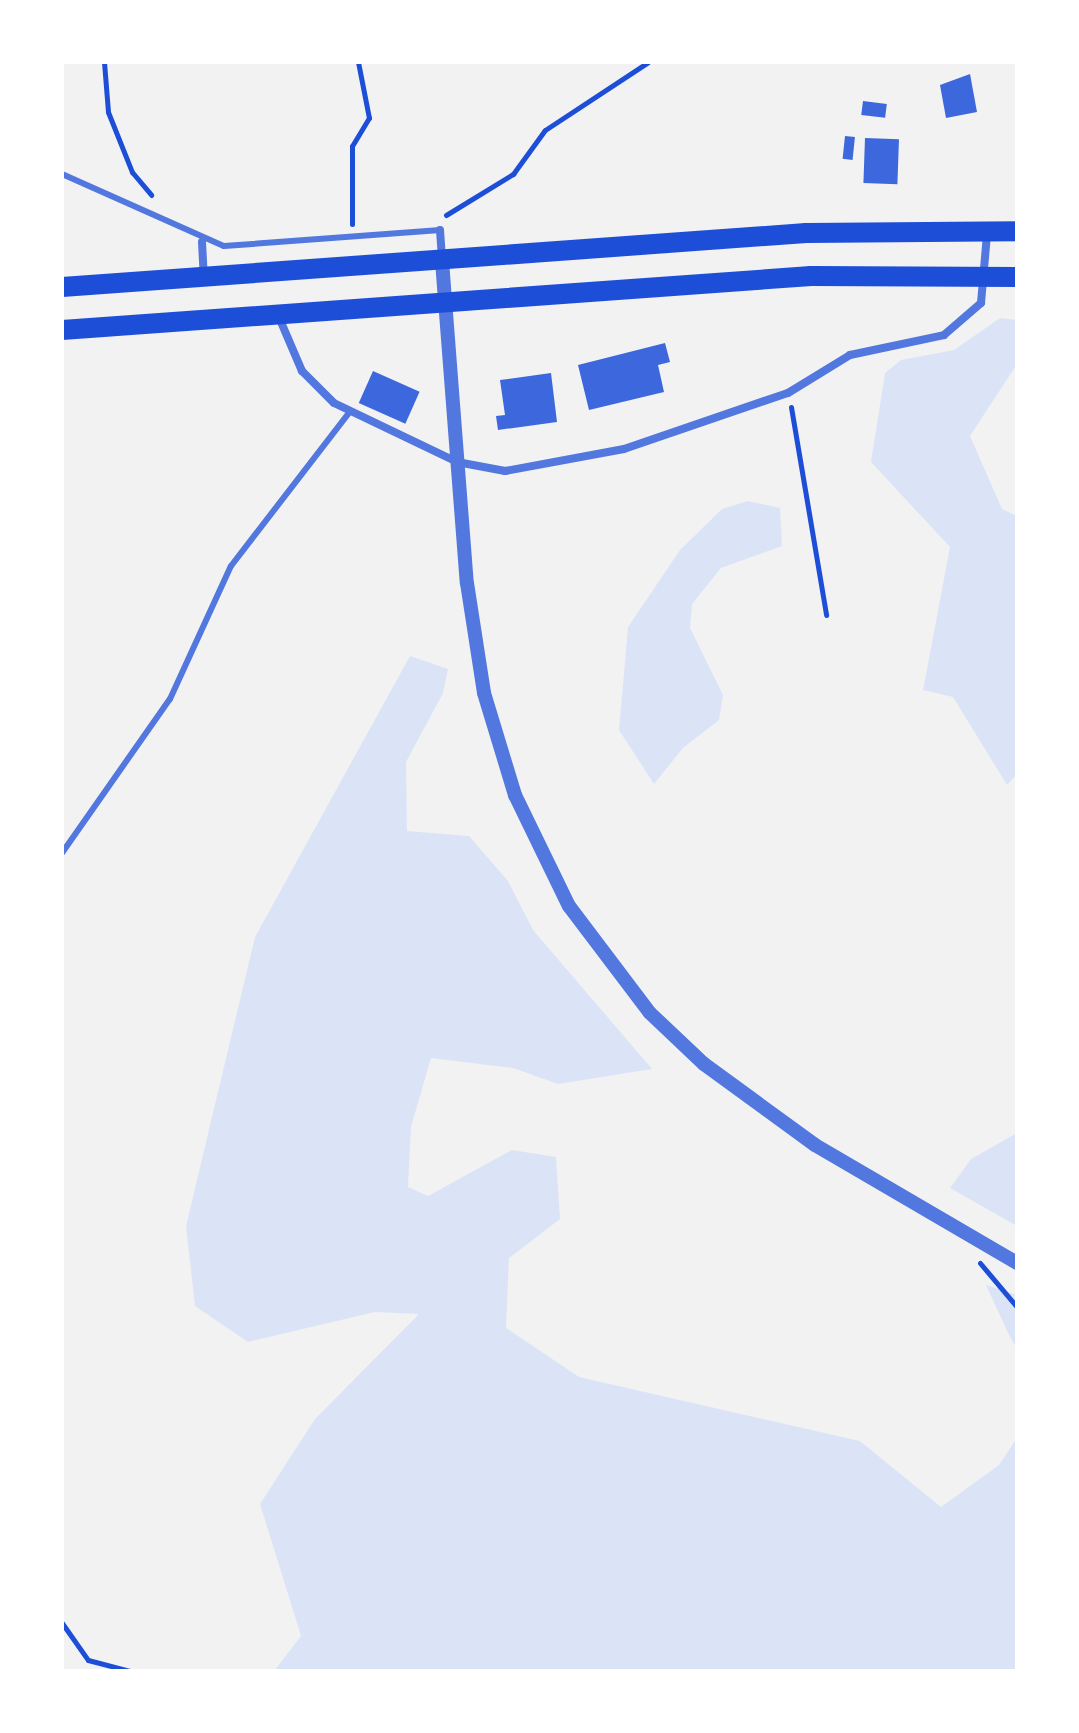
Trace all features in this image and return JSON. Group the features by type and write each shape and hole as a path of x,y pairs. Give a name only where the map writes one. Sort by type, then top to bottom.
{"main road":[{"path":"62,287 806,233 1017,231"},
{"path":"62,330 811,276 1017,277"}],"street":[{"path":"278,315 302,371 349,413 457,462 505,471 624,449 788,393 850,355 930,341 958,327 981,303 988,229"},
{"path":"440,230 457,462 475,643 496,742 532,835 589,938 704,1064 815,1145 1017,1263"},
{"path":"202,242 204,278"}],"lane":[{"path":"62,174 202,242 352,237 440,230"},
{"path":"62,853 170,699 231,566 349,413"}],"path":[{"path":"104,62 108,112 132,172 180,229"},
{"path":"352,237 352,146 369,118 358,62"},
{"path":"440,230 458,202 513,174 545,130 648,62"},
{"path":"788,393 826,615"},
{"path":"977,1240 982,1273 1017,1307"},
{"path":"62,1623 88,1660 130,1671"}],"shaded area":[{"path":"1000,318 1017,320 1017,364 970,436 1002,509 1017,516 1017,774 1007,785 953,697 923,690 950,547 871,462 885,373 901,360 954,350"},
{"path":"748,501 780,508 782,546 721,568 692,604 690,628 723,695 719,720 683,748 654,784 619,730 628,627 680,550 722,509"},
{"path":"410,656 448,669 443,693 406,762 407,831 469,836 508,881 533,930 652,1069 558,1084 513,1068 431,1058 411,1127 408,1187 428,1196 512,1150 556,1157 560,1219 509,1258 506,1328 579,1377 860,1441 941,1507 999,1465 1017,1438 1017,1671 274,1671 301,1636 260,1504 315,1419 419,1314 375,1312 248,1342 195,1306 186,1226 255,937"},
{"path":"1017,1133 1017,1226 950,1188 971,1159"},
{"path":"986,1285 1017,1295 1017,1349 1009,1335"}],"building":[{"path":"970,74 977,112 946,118 940,85"},
{"path":"863,101 887,104 885,118 861,115"},
{"path":"845,136 855,137 853,160 843,159"},
{"path":"865,138 899,139 897,184 863,183"},
{"path":"665,343 670,362 658,365 664,392 589,410 578,365"},
{"path":"373,371 420,392 405,424 359,403"},
{"path":"551,373 557,422 498,430 496,416 505,415 500,380"}]}
